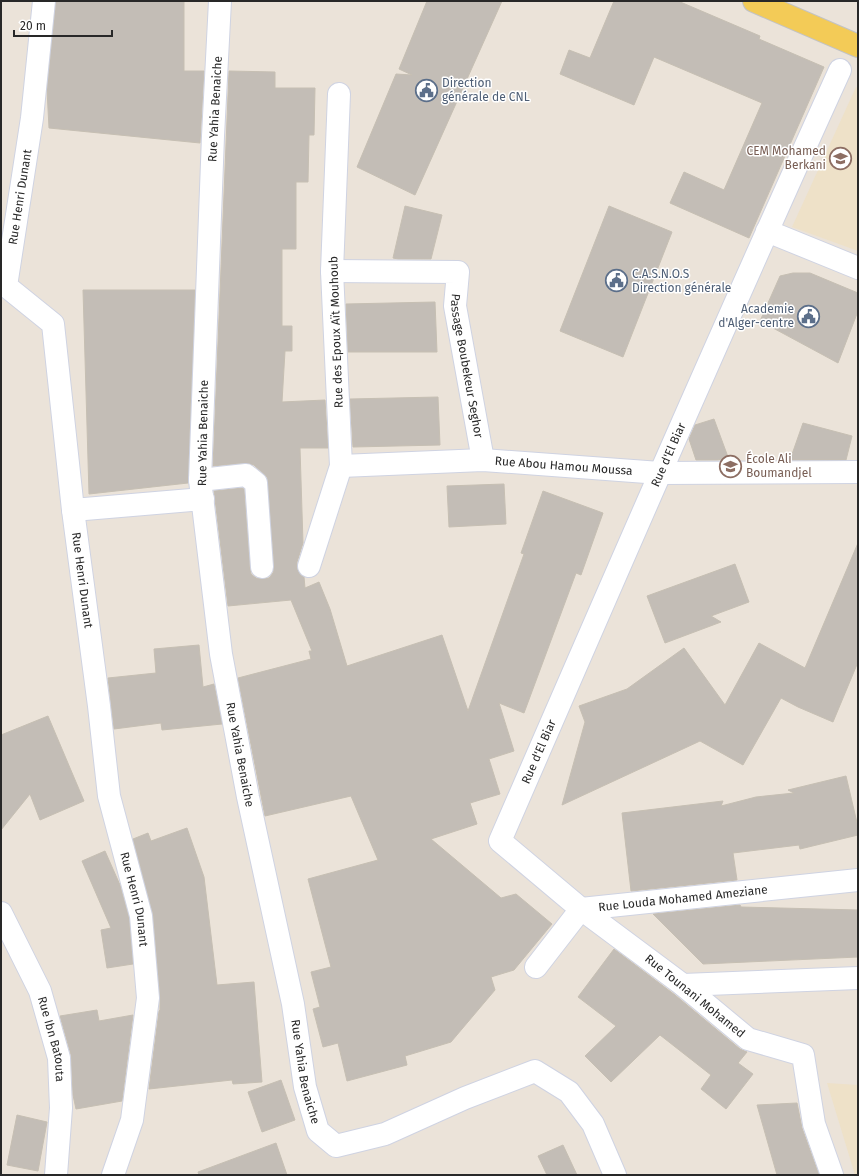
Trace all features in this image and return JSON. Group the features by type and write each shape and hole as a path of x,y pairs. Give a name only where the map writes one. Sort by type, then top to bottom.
{"main road":[{"path":"754,1 858,46"}],"street":[{"name":"Rue Henri Dunant","path":"44,1 32,118 6,286 53,324 73,510 99,706 109,796 141,916 148,998 132,1120 113,1175"},
{"name":"Rue Yahia Benaiche","path":"220,1 213,136 202,490 221,654 248,797 293,1004 305,1087 318,1131 336,1146 385,1134 465,1098 535,1071 569,1092 593,1124 615,1175"},
{"name":"Rue d'El Biar","path":"500,841 660,473 840,70"},
{"name":"Rue des Epoux Aït Mouhoub","path":"309,566 342,466 332,271 339,94"},
{"path":"767,231 858,268"},
{"name":"Passage Boubekeur Seghor","path":"332,271 458,272 455,306 483,460"},
{"name":"Rue Abou Hamou Moussa","path":"342,466 483,460 660,473 858,472"},
{"path":"73,510 202,490 246,475 256,483 262,567"},
{"name":"Rue Tounani Mohamed","path":"500,841 581,909 683,985 748,1039 803,1055 814,1124 832,1175"},
{"name":"Rue Louda Mohamed Ameziane","path":"536,967 581,909 858,880"},
{"name":"Rue Ibn Batouta","path":"1,913 40,991 58,1058 61,1108 56,1175"},
{"path":"683,985 858,978"}],"shaded area":[{"name":"CEM Mohamed Berkani","path":"856,87 858,88 858,251 792,227"},
{"path":"827,1083 858,1085 858,1175 855,1175"}],"building":[{"path":"56,1 184,1 184,71 204,71 200,143 49,128 47,90"},
{"name":"Direction générale de CNL","path":"427,1 502,1 415,195 357,167 396,74 412,75 399,69"},
{"path":"614,1 678,1 760,36 759,39 824,67 749,238 670,203 684,172 724,190 762,103 654,57 634,105 560,74 569,50 590,58"},
{"path":"229,71 275,72 275,88 315,88 314,135 309,135 308,182 296,182 296,249 282,249 282,326 292,326 292,351 285,351 282,402 325,400 328,448 300,448 303,543 297,562 297,568 300,574 304,577 305,588 319,582 330,609 347,666 442,635 468,711 524,554 521,553 543,491 603,513 581,575 576,573 524,713 499,703 514,751 489,759 500,794 470,803 477,824 431,839 501,898 516,894 552,924 514,970 491,977 495,990 451,1042 405,1056 407,1065 347,1081 338,1043 323,1047 313,1009 320,1007 311,972 331,967 308,879 378,860 351,796 265,816 238,678 311,659 309,651 312,651 291,600 228,606 214,491 244,489 251,574 256,578 269,578 273,573 274,566 267,477 254,465 245,463 213,466"},
{"path":"405,206 442,215 431,259 393,258"},
{"name":"C.A.S.N.O.S Direction générale","path":"609,206 672,232 623,357 560,331"},
{"name":"Academie d'Alger-centre","path":"793,273 810,273 858,293 858,311 838,363 760,321 780,276"},
{"path":"83,290 195,290 188,483 89,494"},
{"path":"435,302 437,352 348,352 346,304"},
{"path":"438,397 440,445 353,447 350,399"},
{"path":"714,419 728,457 718,460 696,460 689,439 695,425"},
{"path":"803,423 852,436 846,460 790,460"},
{"path":"504,484 506,524 449,527 447,486"},
{"path":"858,543 858,662 833,722 781,698 743,765 700,741 562,805 585,722 579,706 627,689 684,648 725,705 759,643 805,668"},
{"path":"735,564 749,602 711,616 721,622 665,643 647,596"},
{"path":"199,645 203,687 214,684 222,724 162,730 161,723 114,729 108,678 156,673 154,649"},
{"path":"48,716 84,801 40,820 30,794 1,830 1,735"},
{"path":"846,776 858,827 858,835 800,849 799,845 733,853 737,880 631,891 622,813 723,801 721,806 756,797 794,793 788,790"},
{"path":"187,828 204,877 217,985 254,982 262,1082 233,1084 232,1080 149,1089 160,1010 160,997 153,915 133,839 148,833 151,841"},
{"path":"105,851 120,885 129,918 133,964 107,968 101,930 111,928 82,861"},
{"path":"740,905 741,907 858,910 858,957 703,964 653,914"},
{"path":"614,949 675,995 740,1049 747,1052 738,1063 753,1074 726,1109 701,1089 711,1075 660,1035 611,1082 585,1056 616,1026 578,997"},
{"path":"97,1010 99,1021 133,1015 122,1101 76,1109 73,1095 71,1055 60,1016"},
{"path":"281,1080 295,1120 262,1132 248,1092"},
{"path":"797,1103 802,1128 819,1175 777,1175 757,1105"},
{"path":"17,1115 47,1122 38,1171 7,1165"},
{"path":"276,1143 287,1175 199,1175 198,1172"},
{"path":"563,1145 577,1175 547,1175 538,1156"}],"place":[{"name":"Direction générale de CNL","path":"426,90"},
{"name":"CEM Mohamed Berkani","path":"841,158"},
{"name":"C.A.S.N.O.S Direction générale","path":"616,281"},
{"name":"Academie d'Alger-centre","path":"809,316"},
{"name":"École Ali Boumandjel","path":"731,466"}]}
